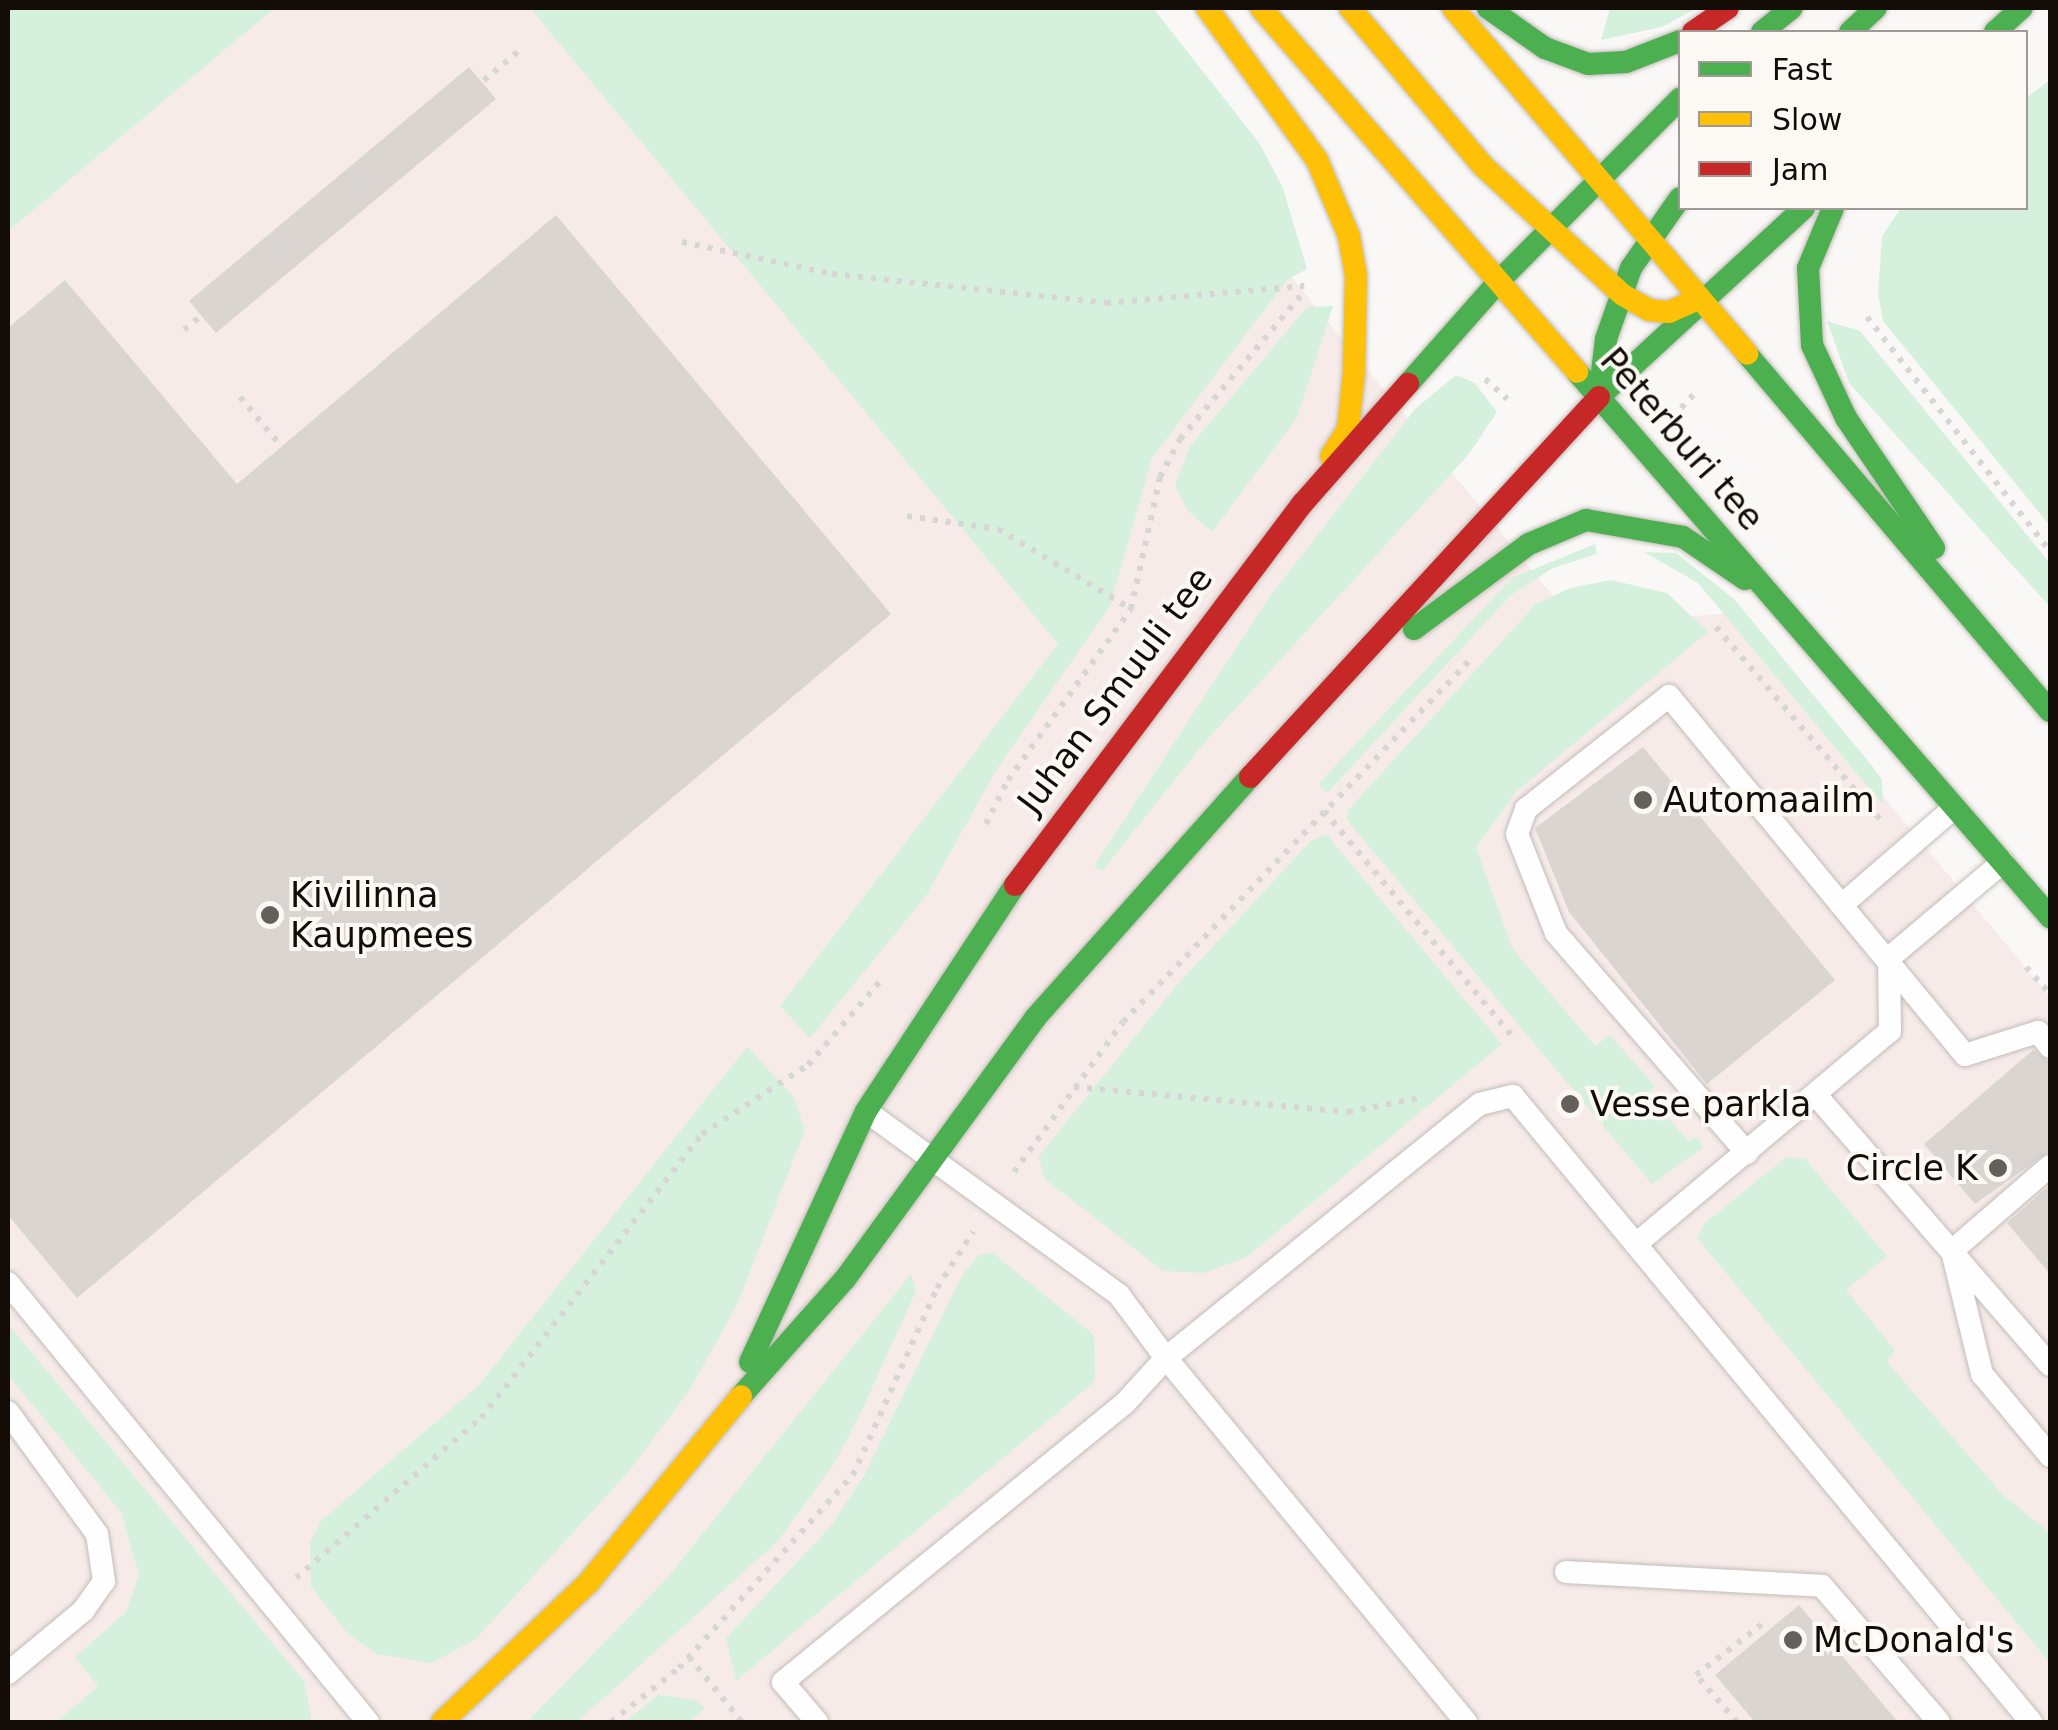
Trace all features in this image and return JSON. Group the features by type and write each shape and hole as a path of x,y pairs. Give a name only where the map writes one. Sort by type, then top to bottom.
{"main road":[{"path":"1207,8 1316,160 1348,236 1356,276 1348,429 1303,503"},
{"name":"Peterburi tee","path":"1261,8 2050,916"},
{"path":"1350,8 1483,166 1622,295 1648,310 1669,312 1700,298"},
{"path":"1452,8 2050,710"},
{"path":"1488,8 1545,48 1588,64 1626,62 1678,42"},
{"path":"1696,30 1728,8"},
{"path":"1764,30 1792,8"},
{"path":"1852,30 1876,8"},
{"path":"1997,30 2022,8"},
{"name":"Juhan Smuuli tee","path":"728,1410 866,1111 1046,837 1303,503 1499,281 1678,101"},
{"path":"1599,397 1606,339 1622,295 1649,237 1678,201"},
{"name":"Juhan Smuuli tee","path":"442,1722 589,1582 728,1410 846,1279 1036,1017 1327,693 1599,397 1700,298 1802,210"},
{"path":"1832,210 1808,268 1812,345 1846,418 1985,632"},
{"path":"1327,693 1528,544 1586,520 1683,537 1774,598"}],"lane":[{"path":"1747,1153 1556,933 1516,834 1526,809 1668,696 1889,958 1965,1055 2038,1032 2050,1048"},
{"path":"1843,904 1956,806"},
{"path":"1889,958 2004,862"},
{"path":"1636,1244 1890,1031 1889,958"},
{"path":"817,1722 783,1682 1125,1403 1166,1358 1480,1104 1513,1096 2031,1722"},
{"path":"1816,1096 2050,1365"},
{"path":"866,1111 995,1199 1119,1294 1166,1358 1466,1722"},
{"path":"1952,1251 2050,1166"},
{"path":"1952,1251 1982,1374 2050,1456"},
{"path":"8,1284 368,1722"},
{"path":"8,1412 97,1534 104,1581 84,1610 8,1673"},
{"path":"1566,1572 1822,1586 1938,1722"}],"path":[{"path":"184,330 522,48"},
{"path":"682,242 832,274 1106,303 1315,284"},
{"path":"1864,314 2050,550"},
{"path":"240,397 281,446"},
{"path":"907,516 998,529 1131,609"},
{"path":"1703,611 1881,820"},
{"path":"612,1722 689,1657 853,1475 937,1288 1073,1086 1123,1022 1484,644"},
{"path":"1324,810 1512,1036"},
{"path":"271,1600 480,1418 702,1134 808,1065 881,980"},
{"path":"1073,1086 1348,1112 1444,1093"},
{"path":"1736,1722 1696,1676 1768,1620"},
{"path":"689,1657 742,1722"}],"shaded area":[{"path":"8,8 1071,8 1577,625 1731,613 2050,997 2050,1722 8,1722"}],"green space":[{"path":"8,8 275,8 8,231"},
{"path":"530,8 1153,8 1260,144 1283,188 1307,269 1288,279 1152,458 1110,606 997,769 926,896 810,1038 780,1006 1058,644"},
{"path":"1610,8 1697,8 1662,27 1601,40"},
{"path":"2050,80 2050,526 1883,321 1878,293 1882,236 1900,210 2028,210 2028,96"},
{"path":"1333,306 1297,418 1212,532 1188,511 1175,485 1189,448 1307,307"},
{"path":"1827,321 1860,331 2050,563 2050,607 1849,383"},
{"path":"1456,375 1475,383 1497,412 1469,454 1205,742 1102,871 1094,866 1268,599 1415,409"},
{"path":"1595,544 1597,554 1553,568 1511,595 1328,792 1322,789 1319,783 1512,578"},
{"path":"1644,552 1676,553 1734,599 1873,767 1882,780 1883,805 1698,583"},
{"path":"1611,580 1667,593 1708,632 1517,791 1476,847 1512,948 1595,1046 1610,1035 1655,1086 1647,1094 1688,1141 1696,1137 1704,1147 1652,1184 1347,820 1348,810 1536,604 1570,588"},
{"path":"1326,834 1502,1044 1247,1257 1204,1273 1163,1271 1045,1179 1038,1157 1177,985 1311,841"},
{"path":"747,1047 794,1097 805,1130 737,1305 689,1391 630,1470 475,1640 431,1663 377,1654 349,1635 311,1587 310,1542 322,1520 479,1385"},
{"path":"1786,1157 1805,1159 1887,1256 1846,1290 1895,1350 1887,1362 2003,1495 2050,1533 2050,1663 1697,1238 1705,1223"},
{"path":"993,1253 1094,1335 1095,1381 736,1681 726,1638 830,1527 864,1476 961,1277 979,1255"},
{"path":"911,1274 916,1291 863,1408 834,1464 777,1542 577,1722 527,1722 668,1577"},
{"path":"8,1324 304,1681 312,1722 56,1722 98,1686 75,1657 126,1612 139,1575 121,1512 8,1375"},
{"path":"658,1695 696,1700 705,1709 687,1722 625,1722"}],"building":[{"path":"469,67 496,99 216,333 189,301"},
{"name":"Kivilinna Kaupmees","path":"556,215 891,614 77,1298 8,1215 8,328 65,280 237,484"},
{"path":"1643,747 1835,980 1707,1084 1569,912 1535,828"},
{"name":"Circle K","path":"2033,1050 2050,1062 2050,1151 1975,1204 1924,1144"},
{"path":"2050,1185 2050,1274 2007,1223"},
{"name":"McDonald's","path":"1799,1605 1898,1722 1755,1722 1715,1675"}],"traffic: fast":[{"path":"1488,8 1545,48 1588,64 1626,62 1678,42"},
{"path":"1764,30 1792,8"},
{"path":"1852,30 1876,8"},
{"path":"1997,30 2022,8"},
{"path":"1499,281 1678,101"},
{"path":"1599,397 1606,339 1631,268 1678,201"},
{"path":"1599,397 1802,210"},
{"path":"1832,210 1808,268 1812,345 1846,418 1934,548"},
{"path":"1408,384 1499,281"},
{"path":"1747,354 2050,711"},
{"path":"1577,372 2050,917"},
{"path":"1414,629 1529,544 1586,520 1683,537 1745,579"},
{"path":"741,1396 845,1279 1036,1017 1250,777"},
{"path":"750,1362 866,1111 1015,885"}],"traffic: slow":[{"path":"1207,8 1317,160 1349,236 1356,276 1354,372 1348,429 1331,456"},
{"path":"1261,8 1577,372"},
{"path":"1350,8 1483,166 1623,295 1649,310 1669,312 1700,298"},
{"path":"1453,8 1747,354"},
{"path":"442,1722 589,1582 741,1396"}],"traffic: jam":[{"path":"1696,30 1728,8"},
{"path":"1015,885 1303,503 1408,384"},
{"path":"1250,777 1599,397"}],"place":[{"name":"Automaailm","path":"1643,800"},
{"name":"Kivilinna Kaupmees","path":"270,915"},
{"name":"Vesse parkla","path":"1570,1104"},
{"name":"Circle K","path":"1998,1168"},
{"name":"McDonald's","path":"1793,1640"}]}
